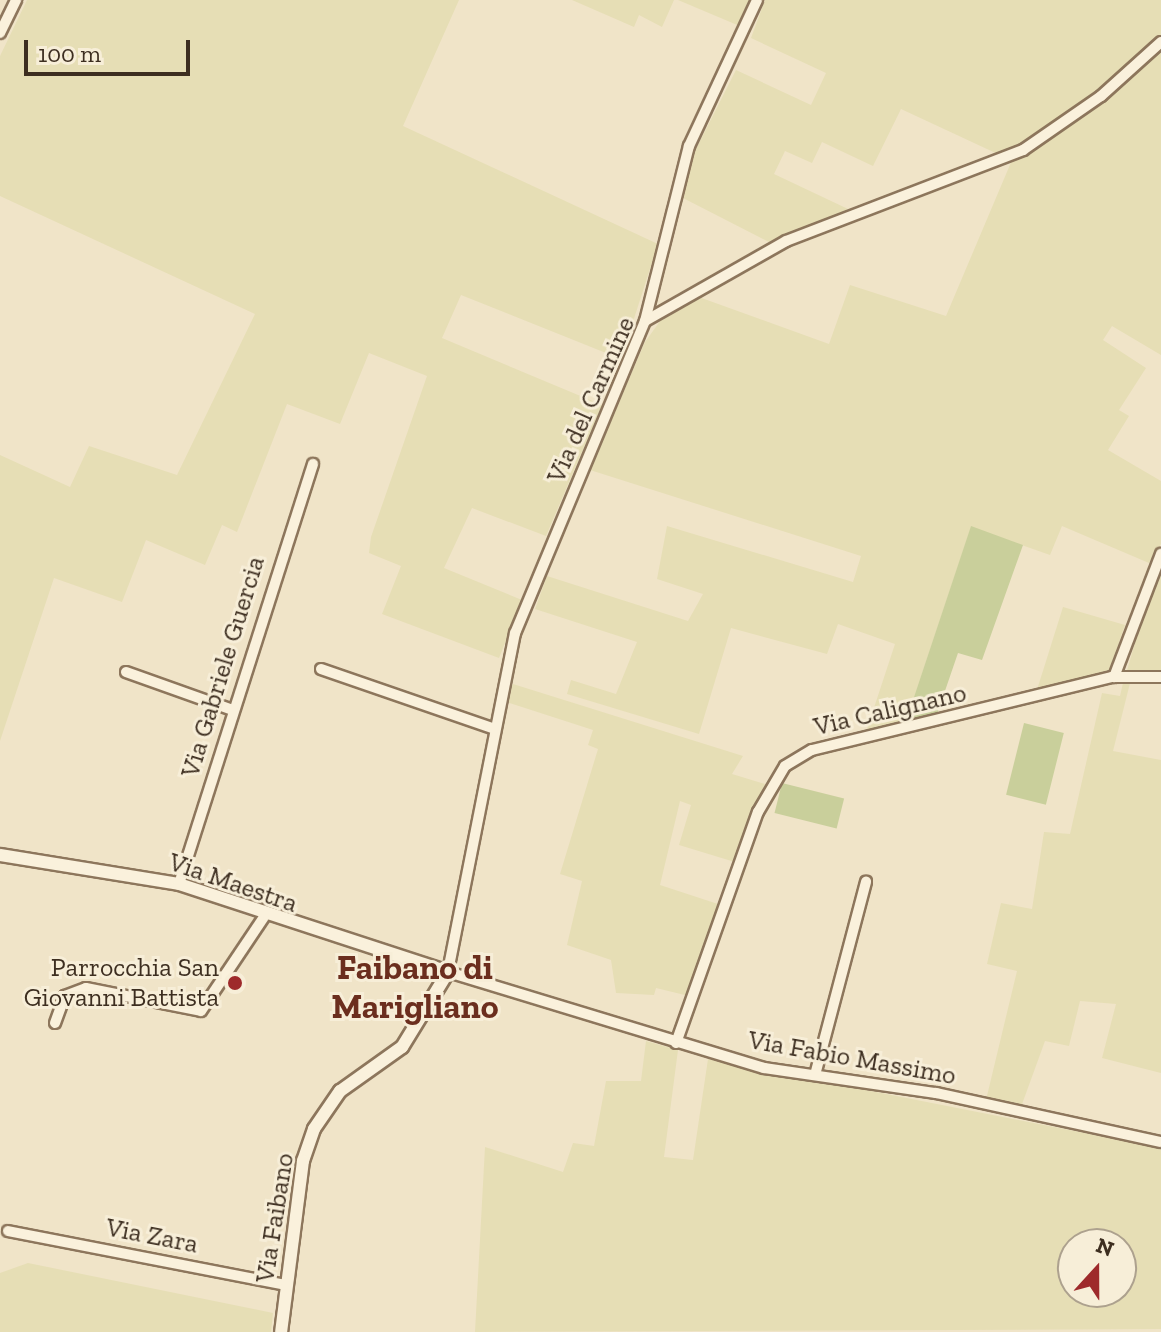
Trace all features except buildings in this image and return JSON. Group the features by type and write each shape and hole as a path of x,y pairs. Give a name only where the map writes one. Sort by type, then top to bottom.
{"street":[{"path":"0,33 16,0"},
{"path":"645,321 689,146 757,0"},
{"name":"Via del Carmine","path":"448,972 515,633 645,321 786,241 1023,150 1101,96 1161,42"},
{"name":"Via Gabriele Guercia","path":"179,884 313,464"},
{"path":"1114,677 1161,554"},
{"path":"321,669 495,729"},
{"path":"126,672 233,710"},
{"name":"Via Calignano","path":"676,1043 762,802 785,766 812,750 1114,677 1161,677"},
{"name":"Via Maestra","path":"0,855 179,884 264,917 448,972"},
{"path":"815,1075 866,882"},
{"path":"55,1023 65,996 86,988 201,1011 264,917"},
{"name":"Via Fabio Massimo","path":"448,972 676,1043 815,1075 1161,1142"},
{"name":"Via Faibano","path":"281,1332 314,1129 340,1091 402,1047 448,972"},
{"name":"Via Zara","path":"8,1231 287,1285"}],"shaded area":[{"path":"27,0 459,0 403,126 658,244 621,359 461,295 442,338 602,405 546,536 472,508 444,568 522,600 499,658 382,614 401,566 369,553 371,537 427,376 369,353 340,424 287,404 237,532 222,525 205,565 146,540 122,602 54,578 0,741 0,455 70,487 89,446 177,475 255,314 0,196 0,56"},
{"path":"572,0 674,0 662,27 639,15 634,27"},
{"path":"678,0 752,0 742,27"},
{"path":"765,0 1161,0 1161,37 1098,95 1002,156 901,109 873,166 822,142 812,163 785,151 774,174 848,209 771,243 683,198 695,151 736,70 811,105 826,73 751,38"},
{"path":"1161,49 1161,355 1112,326 1103,340 1146,368 1119,410 1129,416 1108,450 1161,481 1161,544 1149,563 1062,526 1050,555 971,527 904,727 865,735 895,644 838,624 827,654 731,628 699,734 567,694 571,680 616,694 637,642 535,609 547,576 688,621 703,594 657,579 667,526 853,582 861,556 590,470 645,342 663,317 696,296 829,344 850,285 946,316 1012,160 1104,101"},
{"path":"1161,567 1161,674 1126,674 1149,594"},
{"path":"1063,607 1125,625 1108,674 1036,693"},
{"path":"1123,683 1130,683 1113,751 1161,760 1161,1073 1102,1058 1116,1004 1080,1001 1069,1046 1045,1041 1021,1107 986,1100 1017,971 987,964 1001,903 1032,909 1044,832 1070,834 1102,693 1120,696"},
{"path":"513,684 743,756 732,774 765,784 738,863 679,845 691,805 680,801 660,885 724,906 693,997 656,988 654,995 616,993 611,960 567,945 582,881 560,874 598,749 588,745 593,730 503,701"},
{"path":"646,1041 678,1050 664,1157 693,1160 708,1059 1161,1148 1161,1329 475,1332 485,1147 563,1172 573,1143 594,1146 606,1081 641,1081"},
{"path":"28,1263 273,1313 271,1332 0,1332 0,1273"}],"green space":[{"path":"971,526 1023,545 982,660 958,653 935,720 904,727"},
{"path":"1024,723 1064,733 1046,805 1006,795"},
{"path":"782,783 844,798 837,829 775,813"}],"place":[{"name":"Parrocchia San Giovanni Battista","path":"235,983"}],"district":[{"name":"Faibano di Marigliano","path":"415,986"}]}
